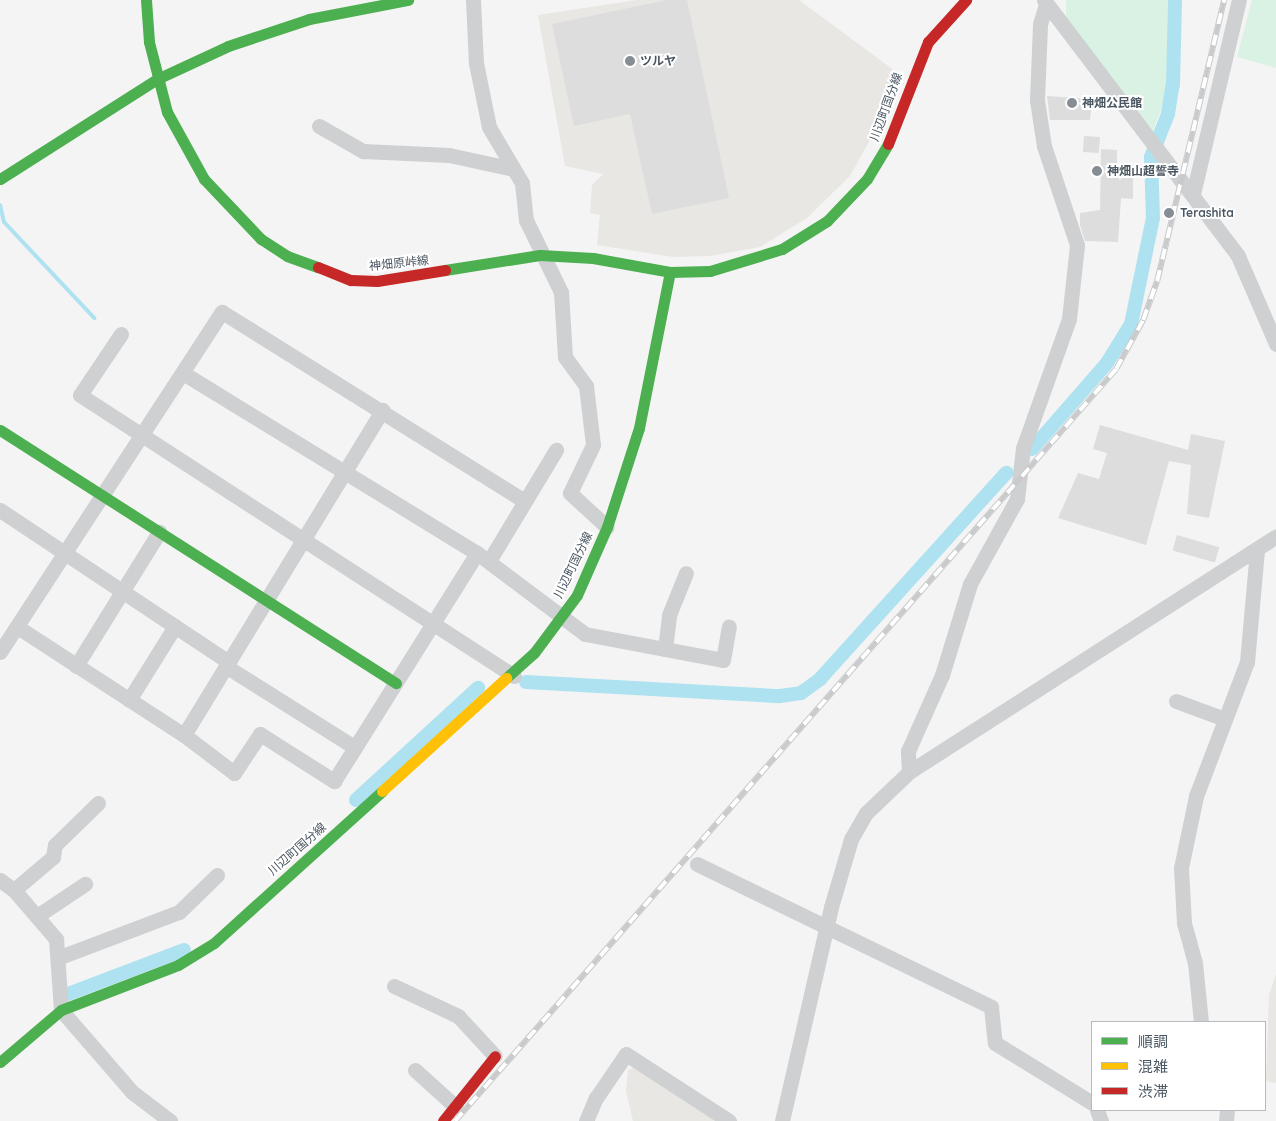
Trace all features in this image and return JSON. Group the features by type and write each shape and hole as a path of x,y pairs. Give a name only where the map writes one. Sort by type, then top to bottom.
{"street":[{"name":"神畑原峠線","path":"146,0 157,79 182,145 204,179 261,239 308,266 351,280 378,281 540,255 593,258 670,272"},
{"path":"0,179 157,79 256,35 373,2 408,0"},
{"path":"473,0 476,63 489,127 522,183 526,220 540,255 561,292 565,357 586,386 593,445 570,493 607,527"},
{"name":"川辺町国分線","path":"0,1062 61,1010 178,965 214,943 514,676 562,617 607,527 640,428 670,272 728,268 766,257 833,216 867,179 883,153 928,42 966,0"},
{"path":"1193,194 1239,0"},
{"path":"1045,2 1193,194 1238,256 1276,344"},
{"path":"909,772 908,751 942,675 970,584 1017,499 1023,448 1069,319 1077,246 1044,146 1037,100 1040,24 1045,2"},
{"path":"319,126 363,151 449,155 514,169"},
{"path":"0,652 19,628 222,312 382,410 525,501"},
{"path":"121,334 80,395 435,623 514,676"},
{"path":"183,373 483,557 562,617 596,638 722,660 729,627"},
{"path":"184,735 347,472 382,410"},
{"path":"0,430 396,683"},
{"path":"19,628 184,735 234,773 260,734 334,780 435,623 525,501 556,450"},
{"path":"0,510 354,747"},
{"path":"76,666 121,590 159,532"},
{"path":"782,1121 827,928 858,824 909,772 1276,536"},
{"path":"1201,1021 1195,963 1184,923 1181,868 1196,796 1246,662 1256,550"},
{"path":"665,649 669,615 686,573"},
{"path":"129,700 175,626"},
{"path":"1176,701 1225,719"},
{"path":"14,890 53,857 55,845 98,803"},
{"path":"697,864 991,1007 995,1043 1091,1102"},
{"path":"60,956 179,912 217,875"},
{"path":"0,880 14,890 56,939 60,956 61,1010 132,1092 170,1121"},
{"path":"37,916 85,884"},
{"path":"394,986 458,1016 495,1056 443,1121"},
{"path":"586,1121 596,1098 626,1054 729,1121"},
{"path":"415,1070 456,1106"}],"shaded area":[{"path":"637,0 799,0 895,71 881,120 850,176 807,218 760,247 710,256 673,257 597,245 600,215 590,213 592,185 603,174 565,166 538,15"},
{"path":"1276,974 1276,1083 1266,1081 1269,995"},
{"path":"635,1067 719,1121 633,1121 626,1091 628,1070"}],"green space":[{"path":"1066,0 1169,0 1166,96 1153,131 1066,20"},
{"path":"1252,0 1276,0 1276,68 1237,57"}],"building":[{"name":"ツルヤ","path":"667,0 687,0 729,198 652,214 630,114 574,126 552,24"},
{"path":"1047,96 1092,99 1090,120 1050,120"},
{"path":"1084,136 1100,137 1099,153 1083,152"},
{"path":"1101,149 1117,150 1117,166 1133,166 1133,199 1121,198 1118,242 1085,241 1080,225 1080,213 1100,210"},
{"path":"1100,425 1188,450 1191,434 1225,441 1209,518 1187,514 1191,465 1169,461 1146,545 1058,518 1078,473 1099,479 1107,453 1093,449"},
{"path":"1177,535 1219,547 1215,563 1173,550"}],"waterway":[{"path":"1032,449 1107,363 1131,324 1153,218 1151,157 1168,114 1173,84 1175,0"},
{"path":"0,205 4,222 94,318"},
{"path":"526,682 780,696 801,693 820,679 1006,473"},
{"path":"356,800 478,688"},
{"path":"68,994 184,950"}],"railway":[{"path":"455,1121 1116,369 1143,320 1157,281 1224,0"}],"traffic: fast":[{"path":"146,0 149,42 167,112 204,179 261,239 287,256 318,267"},
{"path":"0,179 157,79 228,46 309,19 408,0"},
{"path":"445,270 540,255 593,258 670,272 710,271 782,249 827,221 867,179 888,144"},
{"path":"506,678 534,653 577,595 607,527 639,428 670,272"},
{"path":"0,430 396,683"},
{"path":"0,1062 61,1010 178,965 214,943 382,791"}],"traffic: slow":[{"path":"382,791 506,678"}],"traffic: jam":[{"path":"888,144 928,42 966,0"},
{"path":"318,267 351,280 377,281 445,270"},
{"path":"443,1121 495,1056"}],"place":[{"name":"ツルヤ","path":"630,61"},
{"name":"神畑公民館","path":"1072,103"},
{"name":"神畑山超誓寺","path":"1097,171"},
{"name":"Terashita","path":"1169,213"}]}
